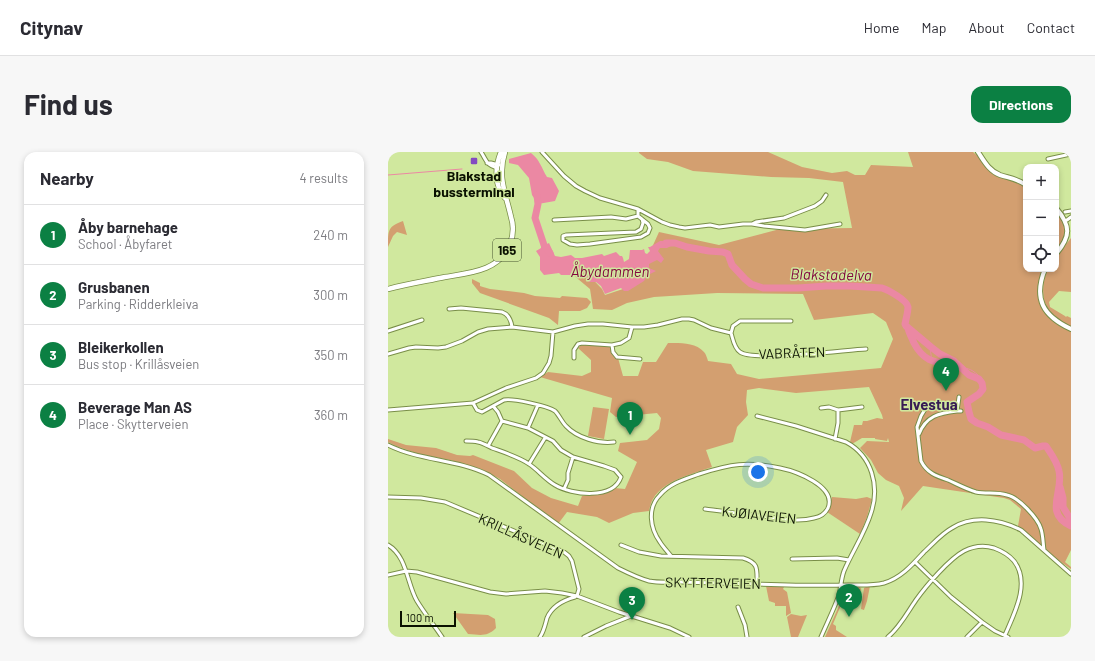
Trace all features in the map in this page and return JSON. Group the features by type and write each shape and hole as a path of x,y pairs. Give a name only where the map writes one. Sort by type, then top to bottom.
{"main road":[{"name":"165","path":"388,289 484,269 504,255 512,234 512,221 498,166 501,152"},
{"name":"165","path":"498,166 505,152"},
{"path":"978,152 986,164 995,172 1023,183"},
{"path":"1059,211 1069,218 1071,229 1066,242 1059,250"},
{"path":"1044,272 1040,286 1043,304 1048,314 1056,321 1071,329"}],"street":[{"path":"481,152 487,163 498,166"},
{"path":"542,152 564,176 585,192 638,209 670,225 685,228 710,225 719,227 752,224 804,230 840,224"},
{"path":"1048,159 1071,154"},
{"path":"752,224 756,222 784,218 804,211 822,202 826,195"},
{"path":"638,209 638,216 648,224 650,228 648,233 641,237 576,246 563,240 564,236 566,235 636,232 641,229 643,223 642,220"},
{"path":"1065,212 1071,211"},
{"path":"554,220 611,218 626,219 638,216"},
{"path":"449,308 506,313 512,327"},
{"path":"388,354 416,347 446,347 462,341 478,332 496,328 512,327 553,332 588,324 632,327 658,325 682,319 689,319 711,328 730,333 733,326 740,322 791,321"},
{"path":"388,331 422,320"},
{"path":"574,358 574,350 578,344 612,345 629,338 632,327"},
{"path":"388,410 473,403 492,393 536,378 543,373 549,363 553,332"},
{"name":"VABRÅTEN","path":"730,333 739,352 747,355 782,356 866,349"},
{"path":"612,345 613,352 617,357 640,359"},
{"path":"918,435 926,420 959,411 958,397"},
{"path":"473,403 477,410 482,412 507,399 551,408 566,426 574,432 592,440 604,443 614,442"},
{"path":"528,428 538,405"},
{"path":"493,406 498,412 502,421"},
{"path":"927,406 917,427 921,461 928,471 933,475 977,492 1006,494 1011,496 1018,501 1041,528 1044,550"},
{"path":"822,408 829,407 838,410 862,407"},
{"path":"835,439 838,423 838,410"},
{"path":"757,416 796,426 846,442 859,452 869,466 874,482 874,502 871,514 843,574 838,599 821,637"},
{"path":"466,441 479,442 529,464 556,486 582,494 603,492 616,485 621,477 615,470 573,457 561,450 553,441 528,428 502,421"},
{"path":"488,446 502,421"},
{"path":"529,464 545,438"},
{"name":"SKYTTERVEIEN","path":"388,445 408,453 466,466 489,475 618,568 636,577 649,581 841,586 884,583 899,575 952,528 968,522 979,520 992,520 1012,526 1030,537 1071,574"},
{"path":"564,489 568,480 568,473 573,457"},
{"name":"KJØIAVEIEN","path":"672,556 660,543 655,534 652,527 652,510 653,504 663,491 673,483 685,478 719,467 739,464 781,468 796,472 806,477 821,487 826,492 830,500 827,509 819,517 799,520 786,520 705,509"},
{"name":"KRILLÅSVEIEN","path":"388,497 421,498 445,502 564,552 572,561 579,589 577,596"},
{"path":"388,545 391,546 398,555 406,571 414,595 442,637"},
{"path":"622,545 639,552 652,555 743,558 756,565 757,584"},
{"path":"888,636 896,630 916,600 932,580 955,558 965,551 983,546 1002,551 1008,555 1018,567 1020,574 1022,588 1006,636 982,622 962,606 932,580 915,562"},
{"path":"792,559 837,558 849,560"},
{"path":"388,576 406,571 418,572 490,592 506,594 544,591 577,596 631,616 670,628 689,637"},
{"path":"540,637 550,612 556,606 577,596"},
{"path":"738,608 748,637"},
{"path":"584,637 631,616"},
{"path":"967,637 982,622"}],"shaded area":[{"path":"768,152 802,167 832,173 847,171 855,175 865,175 871,165 913,167 908,152 973,152 991,168 1023,184 1023,272 1043,272 1041,297 1046,310 1071,329 1071,550 1065,562 1071,567 1071,569 1058,560 1018,526 1021,509 1010,500 923,486 901,511 904,498 899,486 886,480 878,473 871,460 860,448 867,441 889,442 888,438 887,441 875,438 862,438 852,444 850,442 854,425 862,425 863,421 877,418 883,419 869,387 796,393 759,388 747,390 746,402 748,415 737,427 733,442 706,450 712,467 671,482 658,492 651,503 649,511 633,513 609,523 597,517 567,512 558,524 500,479 481,469 450,460 419,454 388,442 388,439 406,445 436,448 457,455 473,455 514,471 532,488 551,498 578,506 582,496 603,493 614,488 625,489 637,462 618,451 620,443 647,440 659,429 661,418 657,413 616,417 610,412 612,398 540,377 548,372 582,376 591,372 591,360 578,348 581,345 610,346 612,354 618,358 623,376 638,376 643,362 656,362 668,343 696,346 705,353 708,361 731,364 737,374 759,379 881,368 893,339 886,322 873,313 814,320 803,294 717,293 654,297 627,303 612,310 593,309 590,289 572,274 580,266 602,289 605,295 635,285 659,232 719,245 780,229 852,228 843,182 809,178 771,177 693,171 668,162 647,159 639,153"},
{"path":"1059,212 1067,225 1067,235 1059,249"},
{"path":"403,221 407,235 397,232 393,236 388,247 388,236 390,230 394,225"},
{"path":"1071,238 1071,292 1059,291 1049,302 1050,307 1066,317 1071,318 1071,327 1050,312 1043,295 1044,278 1046,272 1059,272 1059,253"},
{"path":"472,279 480,283 480,286 490,289 524,293 535,296 587,298 591,302 587,308 580,311 559,311 558,325 549,318 480,293 472,283"},
{"path":"593,407 609,409 604,439 588,436"},
{"path":"832,497 856,499 867,497 872,499 860,534 827,512"},
{"path":"766,586 784,587 783,589 787,592 791,613 786,616 786,606 775,606 775,603 769,601"},
{"path":"859,586 861,589 859,594 856,594 851,606 844,603 841,605 833,624 836,626 836,630 847,637 825,637 847,588"},
{"path":"870,586 864,610 861,609 864,588"},
{"path":"453,613 488,615 495,619 496,628 487,634 468,634"},
{"path":"791,614 801,616 807,615 798,637 791,637 787,617"}],"water":[{"path":"531,153 538,161 547,177 552,178 559,191 555,201 538,204 532,195 529,178 518,165 509,163 509,159"},
{"name":"Åbydammen","path":"660,241 672,241 676,245 667,248 660,248 658,251 664,259 661,263 657,260 649,264 649,268 656,271 648,275 644,281 628,291 624,291 621,288 605,294 601,286 596,282 589,282 586,275 579,269 570,275 561,275 559,273 544,275 540,270 540,257 536,251 549,243 555,256 561,257 571,255 575,258 582,258 602,254 604,256 616,252 622,256 624,262 629,259 630,250 644,249 645,253 647,254 650,251 648,247"}],"waterway":[{"path":"388,175 462,169"},
{"path":"537,195 538,204 535,218 544,245 550,253"},
{"name":"Blakstadelva","path":"666,243 675,243 687,247 728,254 732,265 745,279 751,284 763,288 826,286 882,288 901,298 908,307 905,324 906,326 940,354 954,361 969,375 979,379 982,383 983,389 979,394 967,402 971,419 1001,435 1024,440 1035,448 1046,446 1059,471 1060,479 1056,502 1058,515 1063,521 1071,526"},
{"path":"908,328 918,350 927,358 938,363 959,366"},
{"path":"930,347 932,362"},
{"path":"962,368 967,368 972,371 978,375 979,379"},
{"path":"1060,487 1063,498 1063,507 1071,520"}],"place":[{"name":"Blakstad bussterminal","path":"474,161"},
{"name":"Beverage Man AS","path":"946,391"},
{"name":"Åby barnehage","path":"630,435"},
{"name":"Grusbanen","path":"849,617"},
{"name":"Bleikerkollen","path":"632,620"}],"district":[{"name":"Elvestua","path":"929,405"}]}
